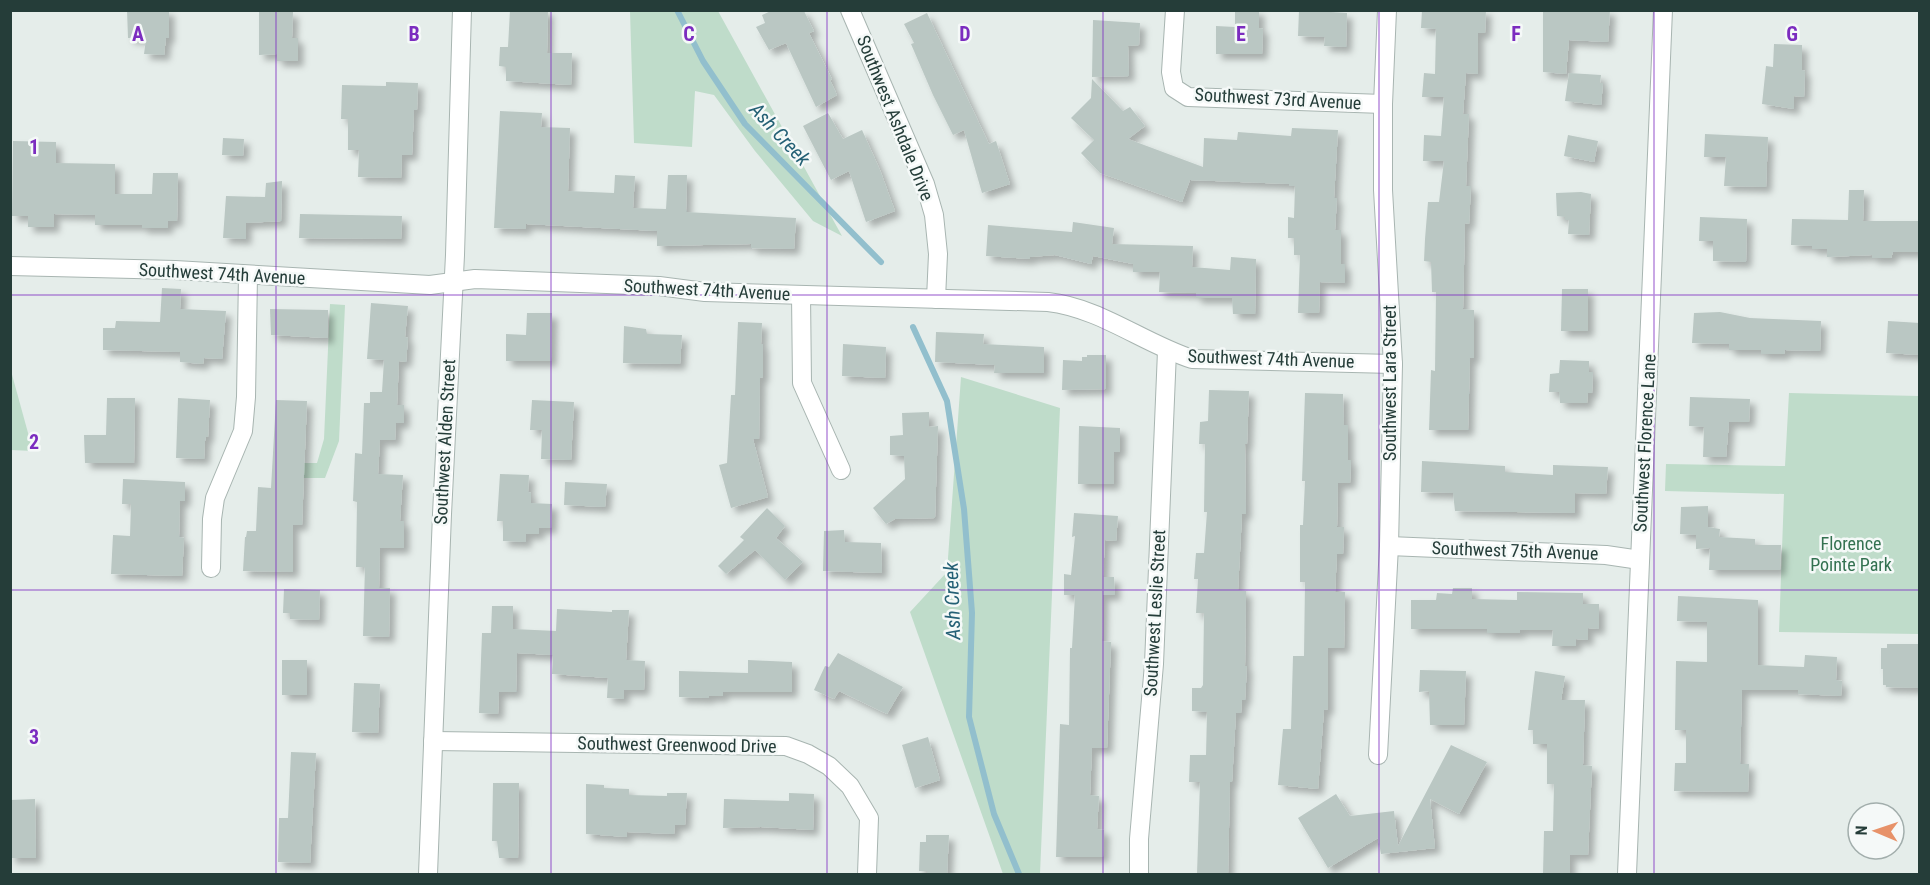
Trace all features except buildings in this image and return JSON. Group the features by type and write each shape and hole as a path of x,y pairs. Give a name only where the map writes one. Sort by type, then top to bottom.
{"street":[{"name":"Southwest Alden Street","path":"428,874 455,255 462,10"},
{"name":"Southwest Ashdale Drive","path":"850,10 925,184 934,215 938,254 936,299"},
{"name":"Southwest 73rd Avenue","path":"1175,10 1171,72 1174,88 1188,97 1383,104"},
{"name":"Southwest Lara Street","path":"1378,755 1389,546 1393,364 1383,190 1383,104 1387,10"},
{"name":"Southwest Florence Lane","path":"1627,874 1663,10"},
{"name":"Southwest 74th Avenue","path":"10,266 175,270 430,285 475,279 659,286 705,292 1066,304 1099,316 1167,351 1192,359 1393,364"},
{"path":"211,568 212,519 216,498 243,431 246,397 248,275"},
{"path":"801,295 802,383 841,470"},
{"name":"Southwest Leslie Street","path":"1139,874 1139,839 1154,664 1167,351"},
{"name":"Southwest 75th Avenue","path":"1389,546 1606,555 1640,560"},
{"name":"Southwest Greenwood Drive","path":"433,741 786,746 808,754 829,766 850,786 869,818 867,874"}],"green space":[{"path":"630,11 718,11 842,236 813,221 755,151 714,95 695,91 692,147 634,143"},
{"path":"330,304 345,305 339,441 325,478 295,478 295,463 317,463 324,439"},
{"path":"11,371 33,451 11,450"},
{"path":"961,377 1060,408 1040,874 1003,874 910,612 947,572"},
{"name":"Florence Pointe Park","path":"1789,393 1919,396 1919,634 1779,632 1784,494 1665,491 1666,464 1785,466"}],"waterway":[{"name":"Ash Creek","path":"677,10 703,61 745,124 881,262"},
{"name":"Ash Creek","path":"913,327 947,401 964,509 972,613 969,717 994,814 1019,874"}]}
